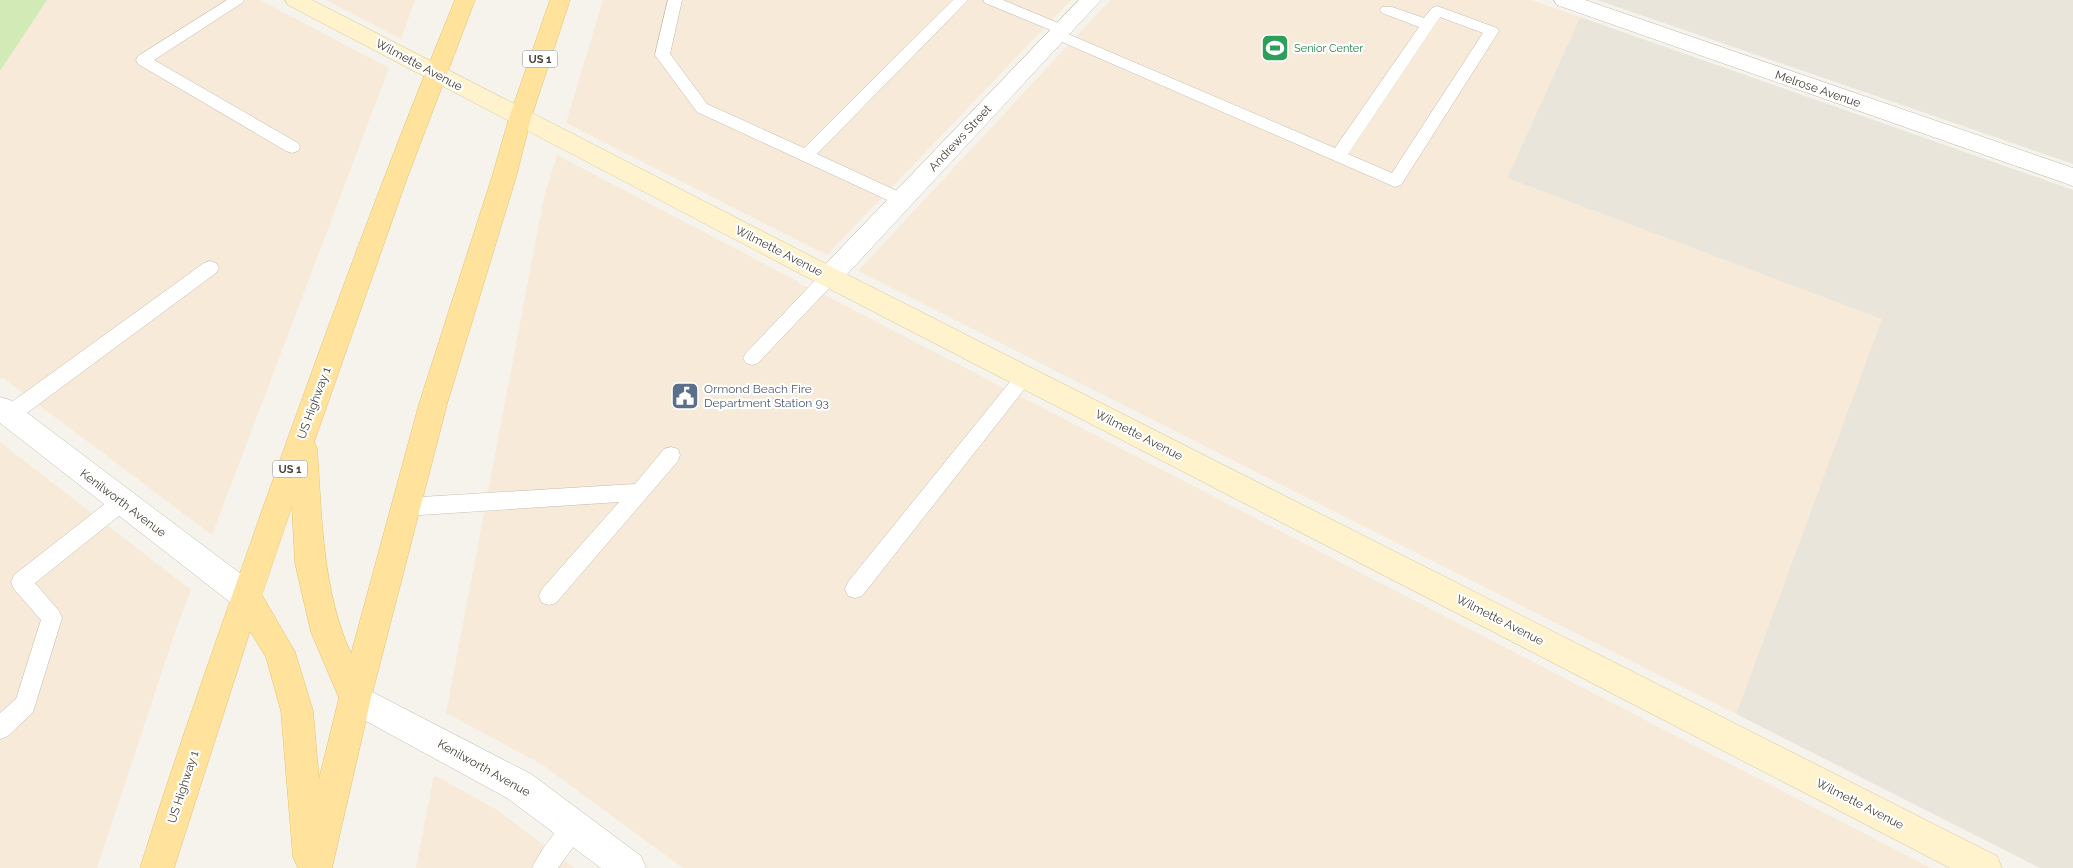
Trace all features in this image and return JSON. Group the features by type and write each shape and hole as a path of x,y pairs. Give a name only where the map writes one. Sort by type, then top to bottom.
{"main road":[{"name":"US Highway 1","path":"156,868 246,596 302,436 382,213 465,0"},
{"name":"US 1","path":"315,868 355,698 432,404 504,177 520,118 560,0"},
{"path":"302,436 310,562 326,632 355,698"},
{"path":"246,596 280,652 297,711 311,868"}],"street":[{"name":"Wilmette Avenue","path":"295,0 829,277 1985,868"},
{"name":"Andrews Street","path":"829,277 1091,0"},
{"name":"Melrose Avenue","path":"1564,0 2073,177"},
{"name":"Kenilworth Avenue","path":"4,412 246,596"},
{"name":"Kenilworth Avenue","path":"355,698 519,786 629,868"}],"lane":[{"path":"237,0 143,60 292,147"},
{"path":"675,0 662,55 702,108 902,200"},
{"path":"806,156 961,0"},
{"path":"990,0 1395,182 1492,31 1437,11 1338,156"},
{"path":"1387,10 1428,25"},
{"path":"4,412 210,268"},
{"path":"752,358 829,277"},
{"path":"855,589 1024,377"},
{"path":"549,596 671,455"},
{"path":"405,508 640,492"},
{"path":"0,728 25,705 52,618 21,582 122,502"},
{"path":"544,868 574,827"}],"shaded area":[{"path":"47,0 260,0 389,68 212,535 3,378 0,380 0,71"},
{"path":"326,0 415,0 401,39"},
{"path":"603,0 1071,0 827,255 566,123"},
{"path":"1110,0 1531,0 1580,17 1507,178 1882,319 1736,714 858,271"},
{"path":"1597,0 2073,0 2073,164"},
{"path":"1580,17 2073,190 2073,868 2040,868 1736,714 1881,319 1507,178"},
{"path":"557,155 799,282 799,284 815,290 1931,868 683,868 541,764 446,713 544,197"},
{"path":"0,442 191,590 176,629 97,868 0,868"},
{"path":"434,775 497,810 574,868 416,868"}],"green space":[{"path":"0,0 47,0 0,71"}],"place":[{"name":"Senior Center","path":"1275,48"},
{"name":"Ormond Beach Fire Department Station 93","path":"685,396"}]}
